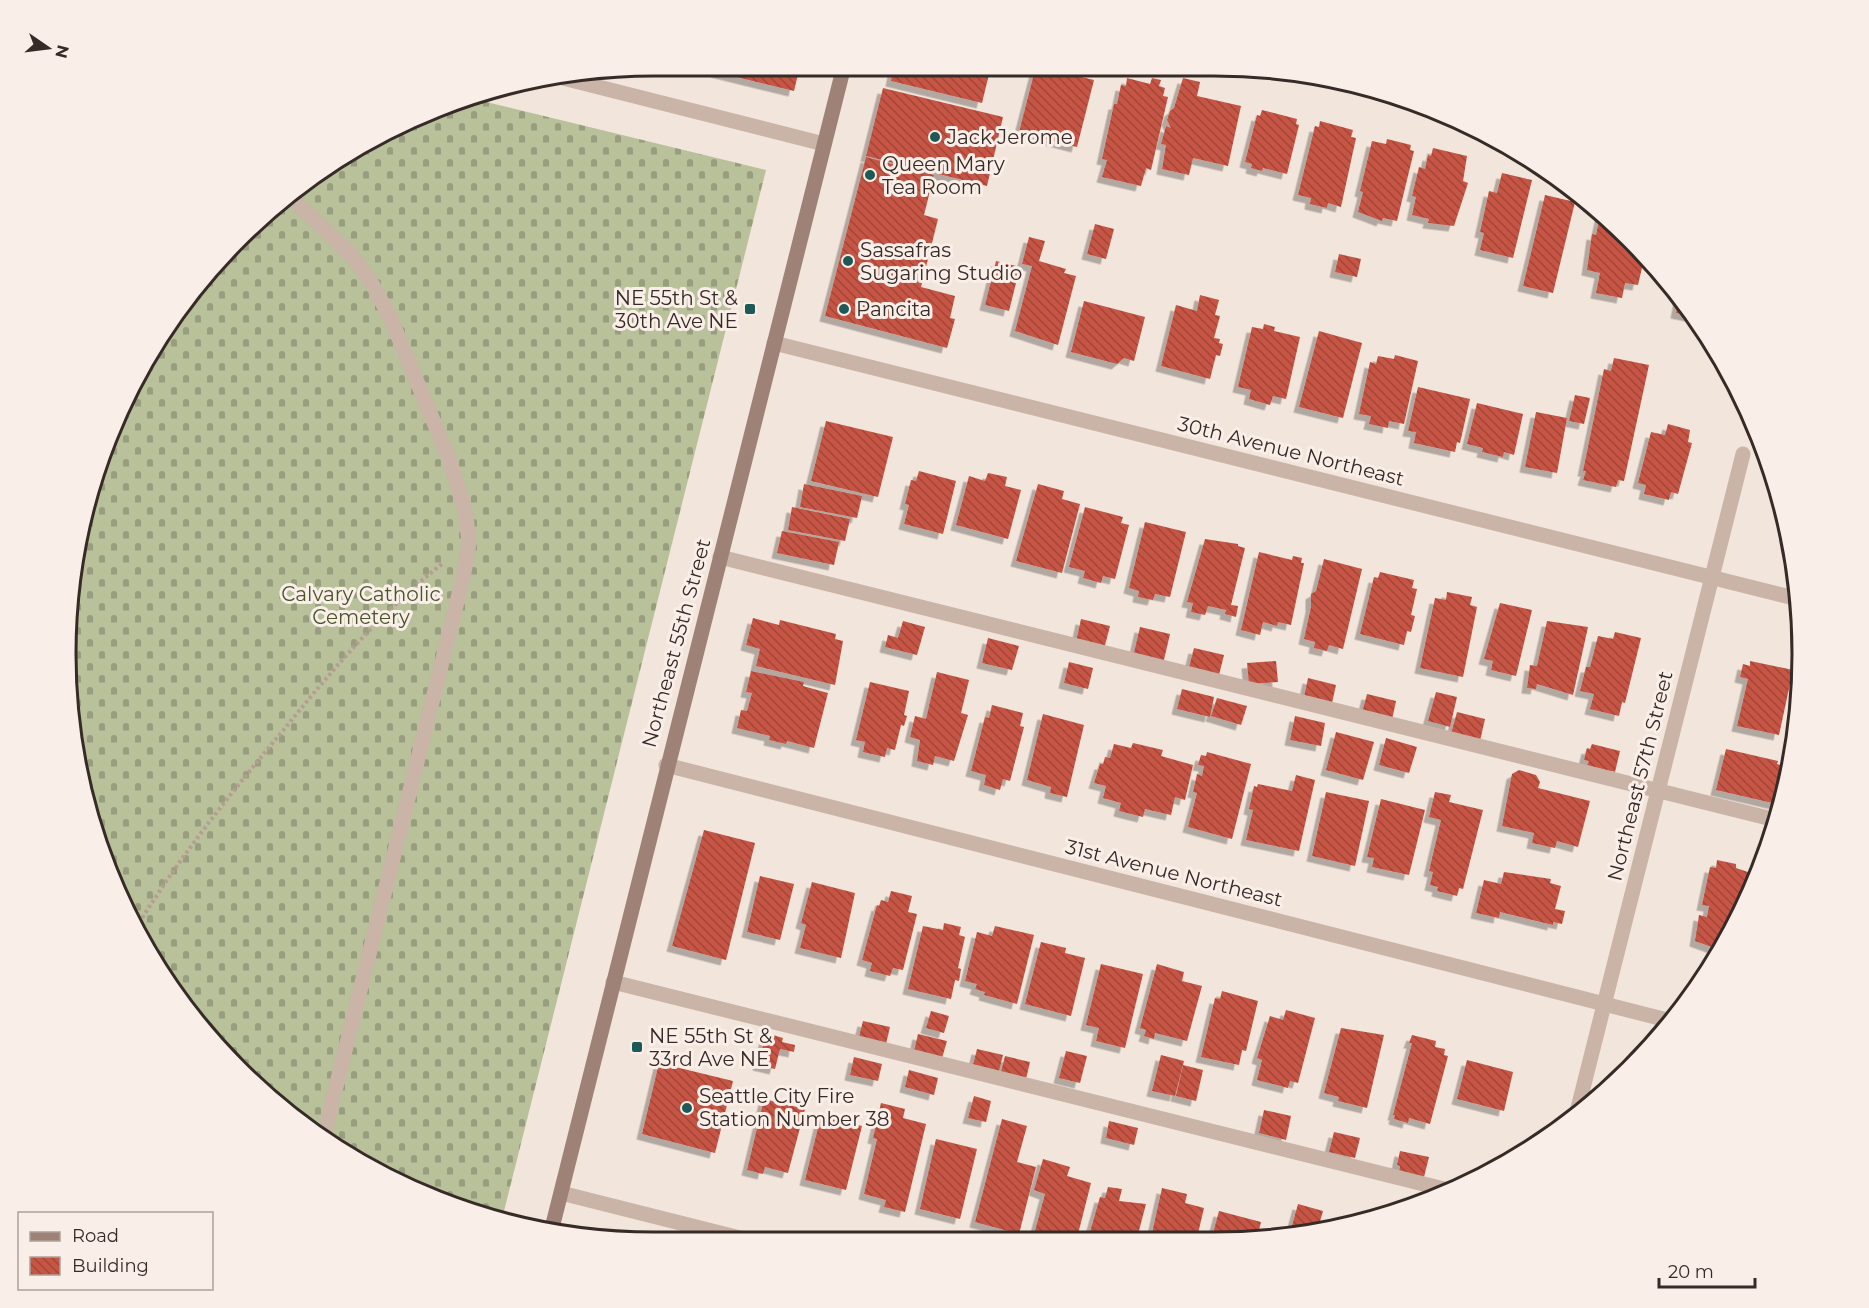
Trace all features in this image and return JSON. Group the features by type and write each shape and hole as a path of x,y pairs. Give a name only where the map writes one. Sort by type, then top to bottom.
{"main road":[{"name":"Northeast 55th Street","path":"553,1222 666,765 841,76"}],"street":[{"path":"577,81 824,144"},
{"path":"296,201 352,256 370,280 391,319 450,461 466,514 469,543 463,578 326,1129"},
{"name":"30th Avenue Northeast","path":"774,343 1789,597"},
{"name":"Northeast 57th Street","path":"1580,1102 1743,454"},
{"path":"720,557 1769,818"},
{"name":"31st Avenue Northeast","path":"666,765 1662,1019"},
{"path":"613,982 1437,1187"},
{"path":"561,1193 716,1232"}],"path":[{"path":"142,920 239,783 317,688 410,589 469,543"}],"green space":[{"name":"Calvary Catholic Cemetery","path":"486,102 766,170 504,1212 433,1188 399,1172 365,1154 302,1112 273,1088 220,1035 196,1006 154,943 120,875 107,840 96,803 81,729 76,654 78,616 81,579 96,505 120,433 136,399 154,365 196,302 246,246 302,196 365,154 399,136 433,120"}],"building":[{"path":"732,76 798,76 794,91"},
{"path":"892,76 989,76 982,103 891,81"},
{"path":"1033,76 1077,76 1094,80 1077,147 1019,132"},
{"path":"1127,78 1150,84 1152,78 1161,80 1159,86 1165,88 1163,96 1168,97 1151,170 1146,168 1141,186 1102,177 1107,160 1102,159 1114,104 1117,104 1121,85 1126,86"},
{"path":"1183,78 1200,82 1197,96 1241,106 1228,166 1193,158 1189,175 1162,169 1166,145 1161,144 1166,126 1171,128 1167,120 1170,111 1174,108"},
{"name":"Jack Jerome","path":"883,88 1003,117 987,186 866,156"},
{"path":"1262,110 1297,119 1296,124 1299,125 1287,174 1263,168 1262,171 1251,168 1252,164 1245,162 1257,115 1260,116"},
{"path":"1320,121 1353,130 1351,137 1356,138 1341,207 1328,203 1327,208 1310,204 1311,198 1298,195 1315,126 1319,127"},
{"path":"1387,139 1411,145 1410,150 1414,151 1397,221 1383,218 1382,221 1358,212 1363,192 1360,191 1372,141 1386,144"},
{"path":"1433,148 1467,156 1463,181 1468,183 1454,226 1428,223 1429,219 1412,215 1416,197 1412,196 1419,167 1425,169 1428,155 1431,156"},
{"path":"866,157 934,175 924,215 938,219 921,287 955,296 950,318 955,319 947,348 825,316"},
{"path":"1502,173 1532,180 1513,258 1480,250 1484,233 1480,232 1489,191 1497,193"},
{"path":"1545,195 1574,202 1553,293 1523,286"},
{"path":"1599,223 1642,266 1638,285 1625,283 1622,298 1596,293 1600,273 1587,270 1592,234 1596,235"},
{"path":"1095,224 1114,229 1106,259 1087,254"},
{"path":"1029,237 1045,241 1039,261 1066,269 1064,273 1076,276 1058,345 1015,331 1032,266 1022,264"},
{"path":"1339,254 1361,259 1357,277 1335,272"},
{"path":"996,261 1020,267 1009,311 985,305"},
{"path":"1200,295 1219,300 1215,315 1220,316 1214,338 1220,339 1219,343 1223,344 1220,356 1216,355 1210,379 1161,366 1176,305 1197,311"},
{"path":"1084,301 1145,317 1134,361 1124,358 1117,364 1071,352"},
{"path":"1264,324 1275,327 1274,331 1300,337 1286,399 1273,396 1270,405 1249,399 1251,390 1238,387 1252,327 1263,329"},
{"path":"1319,331 1362,343 1343,418 1299,407"},
{"path":"1395,355 1418,361 1404,424 1389,421 1388,428 1369,424 1371,416 1359,414 1370,362 1376,364 1378,356 1394,359"},
{"path":"1614,358 1649,365 1624,481 1618,480 1616,487 1583,480 1604,369 1611,371"},
{"path":"1418,387 1470,399 1460,443 1457,442 1455,452 1414,443 1416,432 1408,431"},
{"path":"1575,395 1590,398 1584,424 1569,421"},
{"path":"1477,403 1523,414 1514,455 1504,452 1503,457 1482,452 1483,448 1467,444"},
{"path":"1536,412 1567,418 1557,473 1525,467"},
{"path":"826,421 893,437 878,497 811,481"},
{"path":"1668,424 1690,430 1688,442 1692,443 1678,494 1671,492 1669,500 1644,494 1646,485 1638,483 1651,432 1665,435"},
{"path":"919,471 956,481 943,534 904,524 909,505 905,504 911,480 916,481"},
{"path":"988,473 1007,477 1005,486 1021,490 1008,539 956,525 969,476 985,481"},
{"path":"804,484 862,496 857,518 800,507"},
{"path":"1038,484 1064,491 1062,499 1080,504 1062,573 1016,561"},
{"path":"792,507 850,519 845,541 788,530"},
{"path":"1085,507 1123,517 1121,523 1129,525 1115,579 1103,576 1101,583 1083,578 1085,571 1069,567"},
{"path":"1145,522 1186,532 1170,597 1155,594 1153,600 1138,597 1139,591 1129,588"},
{"path":"782,531 839,542 834,565 777,553"},
{"path":"1205,539 1238,544 1245,548 1231,605 1238,606 1236,617 1225,614 1226,610 1208,606 1205,615 1191,612 1193,603 1187,602"},
{"path":"1259,552 1292,560 1293,556 1302,558 1301,563 1304,563 1291,625 1278,622 1277,626 1263,622 1260,635 1241,630"},
{"path":"1324,559 1362,569 1343,649 1329,645 1327,651 1314,648 1315,642 1304,639 1311,607 1311,594 1316,591"},
{"path":"1380,572 1414,580 1412,588 1417,589 1411,615 1415,616 1411,632 1407,631 1404,645 1360,634 1374,577 1378,578"},
{"path":"1447,592 1472,597 1470,605 1477,607 1463,677 1420,668 1435,598 1446,600"},
{"path":"1500,603 1532,610 1516,676 1491,670 1493,661 1484,659"},
{"path":"753,618 779,625 780,620 836,634 835,639 843,641 835,685 756,666 760,649 746,645"},
{"path":"1081,619 1110,626 1104,649 1076,642"},
{"path":"903,621 925,627 917,655 885,647 888,635 898,638"},
{"path":"1547,621 1588,627 1573,695 1537,684 1536,689 1527,688 1530,665 1537,666"},
{"path":"1140,627 1170,634 1163,664 1133,657"},
{"path":"1615,632 1641,638 1625,703 1622,702 1619,716 1590,709 1594,694 1580,691 1586,667 1590,667 1598,636 1613,639"},
{"path":"988,638 1019,646 1012,670 982,663"},
{"path":"1194,648 1224,655 1219,675 1189,667"},
{"path":"1276,661 1278,682 1249,684 1247,663"},
{"path":"1750,661 1792,670 1779,735 1737,726 1748,679 1740,677 1743,664 1750,666"},
{"path":"1069,662 1093,668 1088,689 1064,683"},
{"path":"751,671 804,682 803,686 828,693 814,748 787,741 786,744 769,740 770,736 737,728 741,710 747,711 752,693 746,692"},
{"path":"937,672 969,680 961,713 968,715 954,761 935,756 933,765 917,761 920,740 910,737 915,716 926,719"},
{"path":"1308,678 1336,685 1332,703 1304,697"},
{"path":"870,682 909,691 904,726 901,725 895,750 887,748 885,757 863,752 865,742 856,740"},
{"path":"1182,689 1214,697 1210,717 1177,709"},
{"path":"1436,692 1457,697 1450,727 1428,721"},
{"path":"1367,694 1396,701 1392,720 1362,713"},
{"path":"1217,698 1247,706 1241,725 1211,716"},
{"path":"992,705 1023,713 1020,726 1024,727 1010,781 1003,779 1000,790 984,785 986,775 971,771 985,717 989,718"},
{"path":"1457,712 1485,719 1480,741 1451,734"},
{"path":"1043,714 1084,725 1067,797 1050,793 1051,787 1027,780"},
{"path":"1295,716 1325,723 1321,746 1290,740"},
{"path":"1336,732 1374,742 1363,780 1326,770"},
{"path":"1386,738 1417,747 1409,773 1379,765"},
{"path":"1133,743 1163,750 1161,756 1193,765 1185,800 1175,797 1171,815 1145,809 1143,817 1119,811 1121,803 1103,798 1106,786 1094,783 1100,764 1103,764 1105,757 1110,758 1114,744 1131,748"},
{"path":"1592,744 1620,751 1615,772 1587,765 1589,761 1584,760 1587,748 1590,749"},
{"path":"1726,749 1778,761 1777,764 1781,765 1773,803 1716,790"},
{"path":"1207,752 1251,764 1232,839 1188,827 1197,793 1193,792 1197,774 1202,776 1204,766 1198,765 1201,755 1206,756"},
{"path":"1519,770 1536,775 1540,782 1538,788 1590,801 1578,847 1557,841 1555,848 1532,843 1534,833 1502,826 1512,774"},
{"path":"1296,775 1315,780 1299,851 1246,840 1253,810 1249,809 1254,786 1257,787 1258,784 1292,791"},
{"path":"1326,792 1369,801 1355,866 1312,856"},
{"path":"1435,792 1451,795 1449,802 1483,810 1463,889 1459,888 1457,896 1437,891 1438,887 1430,885 1433,872 1429,871 1441,820 1429,817"},
{"path":"1381,799 1425,810 1409,875 1372,867 1374,858 1367,857"},
{"path":"704,830 755,843 726,960 672,946"},
{"path":"1717,860 1736,864 1736,868 1750,873 1712,947 1695,941 1699,915 1707,917 1709,906 1702,905 1710,867 1716,868"},
{"path":"1504,872 1551,879 1550,883 1561,886 1555,909 1565,911 1562,924 1553,922 1553,925 1500,912 1499,918 1476,913 1484,880 1501,884"},
{"path":"760,876 794,884 780,940 747,932"},
{"path":"812,882 855,893 841,958 800,948 806,925 801,923"},
{"path":"891,891 912,896 908,912 917,914 903,970 893,968 890,976 870,971 872,963 862,960 877,905 879,906 881,900 888,902"},
{"path":"944,923 961,927 959,935 965,937 958,968 961,969 959,981 955,980 951,999 908,989 923,926 943,930"},
{"path":"995,926 1034,935 1017,1004 984,995 985,992 975,989 977,984 965,981 977,932 992,936"},
{"path":"1041,942 1066,948 1065,953 1085,958 1071,1016 1025,1004"},
{"path":"1101,964 1143,974 1125,1048 1096,1041 1099,1028 1086,1025"},
{"path":"1157,964 1184,972 1182,981 1202,986 1187,1041 1155,1033 1154,1039 1144,1036 1146,1030 1140,1028"},
{"path":"1222,991 1258,1001 1246,1051 1242,1050 1239,1065 1201,1057 1215,998 1220,999"},
{"path":"1286,1010 1315,1018 1298,1083 1290,1081 1288,1088 1257,1080 1262,1060 1257,1058 1270,1016 1283,1020"},
{"path":"931,1011 949,1016 944,1033 926,1028"},
{"path":"863,1021 890,1027 886,1044 859,1037"},
{"path":"1341,1028 1384,1035 1367,1108 1338,1101 1339,1097 1324,1093"},
{"path":"766,1033 783,1038 782,1042 795,1045 794,1052 780,1049 775,1069 758,1065"},
{"path":"918,1034 947,1041 942,1058 914,1051"},
{"path":"1412,1035 1436,1041 1435,1047 1445,1049 1444,1055 1448,1056 1430,1124 1409,1118 1408,1123 1394,1119 1395,1115 1393,1115 1412,1043 1409,1043"},
{"path":"977,1049 1003,1055 999,1071 973,1065"},
{"path":"1066,1051 1087,1056 1080,1083 1059,1078"},
{"path":"1161,1055 1184,1061 1175,1096 1152,1091"},
{"path":"1005,1056 1030,1062 1026,1079 1001,1072"},
{"path":"854,1057 882,1064 878,1081 850,1075"},
{"path":"1467,1060 1513,1072 1504,1111 1457,1099"},
{"name":"Seattle City Fire Station Number 38","path":"659,1063 733,1081 715,1153 642,1134"},
{"path":"1183,1065 1203,1070 1196,1101 1176,1096"},
{"path":"909,1070 938,1078 934,1095 905,1087"},
{"path":"974,1096 991,1101 986,1122 968,1118"},
{"path":"764,1099 805,1109 788,1173 765,1167 763,1174 747,1170"},
{"path":"881,1103 905,1109 903,1118 926,1124 905,1212 884,1207 886,1200 864,1194 877,1139 873,1138"},
{"path":"1264,1110 1291,1116 1286,1140 1259,1133"},
{"path":"821,1116 862,1126 846,1190 805,1180"},
{"path":"1002,1119 1027,1126 1017,1162 1036,1167 1020,1232 975,1222"},
{"path":"1109,1121 1138,1128 1134,1145 1106,1138"},
{"path":"1334,1132 1360,1138 1355,1158 1329,1152"},
{"path":"936,1139 977,1149 960,1219 920,1209"},
{"path":"1400,1151 1429,1157 1424,1177 1399,1172 1400,1166 1397,1165"},
{"path":"1043,1159 1070,1167 1067,1176 1091,1183 1079,1232 1035,1232 1045,1194 1034,1190"},
{"path":"1108,1187 1122,1189 1119,1201 1146,1204 1139,1232 1090,1232 1100,1197 1105,1198"},
{"path":"1162,1188 1187,1194 1185,1203 1204,1208 1198,1232 1152,1232"},
{"path":"1298,1204 1323,1211 1320,1221 1292,1227"},
{"path":"1219,1211 1261,1222 1259,1230 1213,1232"}],"place":[{"name":"Jack Jerome","path":"935,137"},
{"name":"Queen Mary Tea Room","path":"870,175"},
{"name":"Sassafras Sugaring Studio","path":"848,261"},
{"name":"NE 55th St & 30th Ave NE","path":"750,309"},
{"name":"Pancita","path":"844,309"},
{"name":"NE 55th St & 33rd Ave NE","path":"637,1047"},
{"name":"Seattle City Fire Station Number 38","path":"687,1108"}]}
